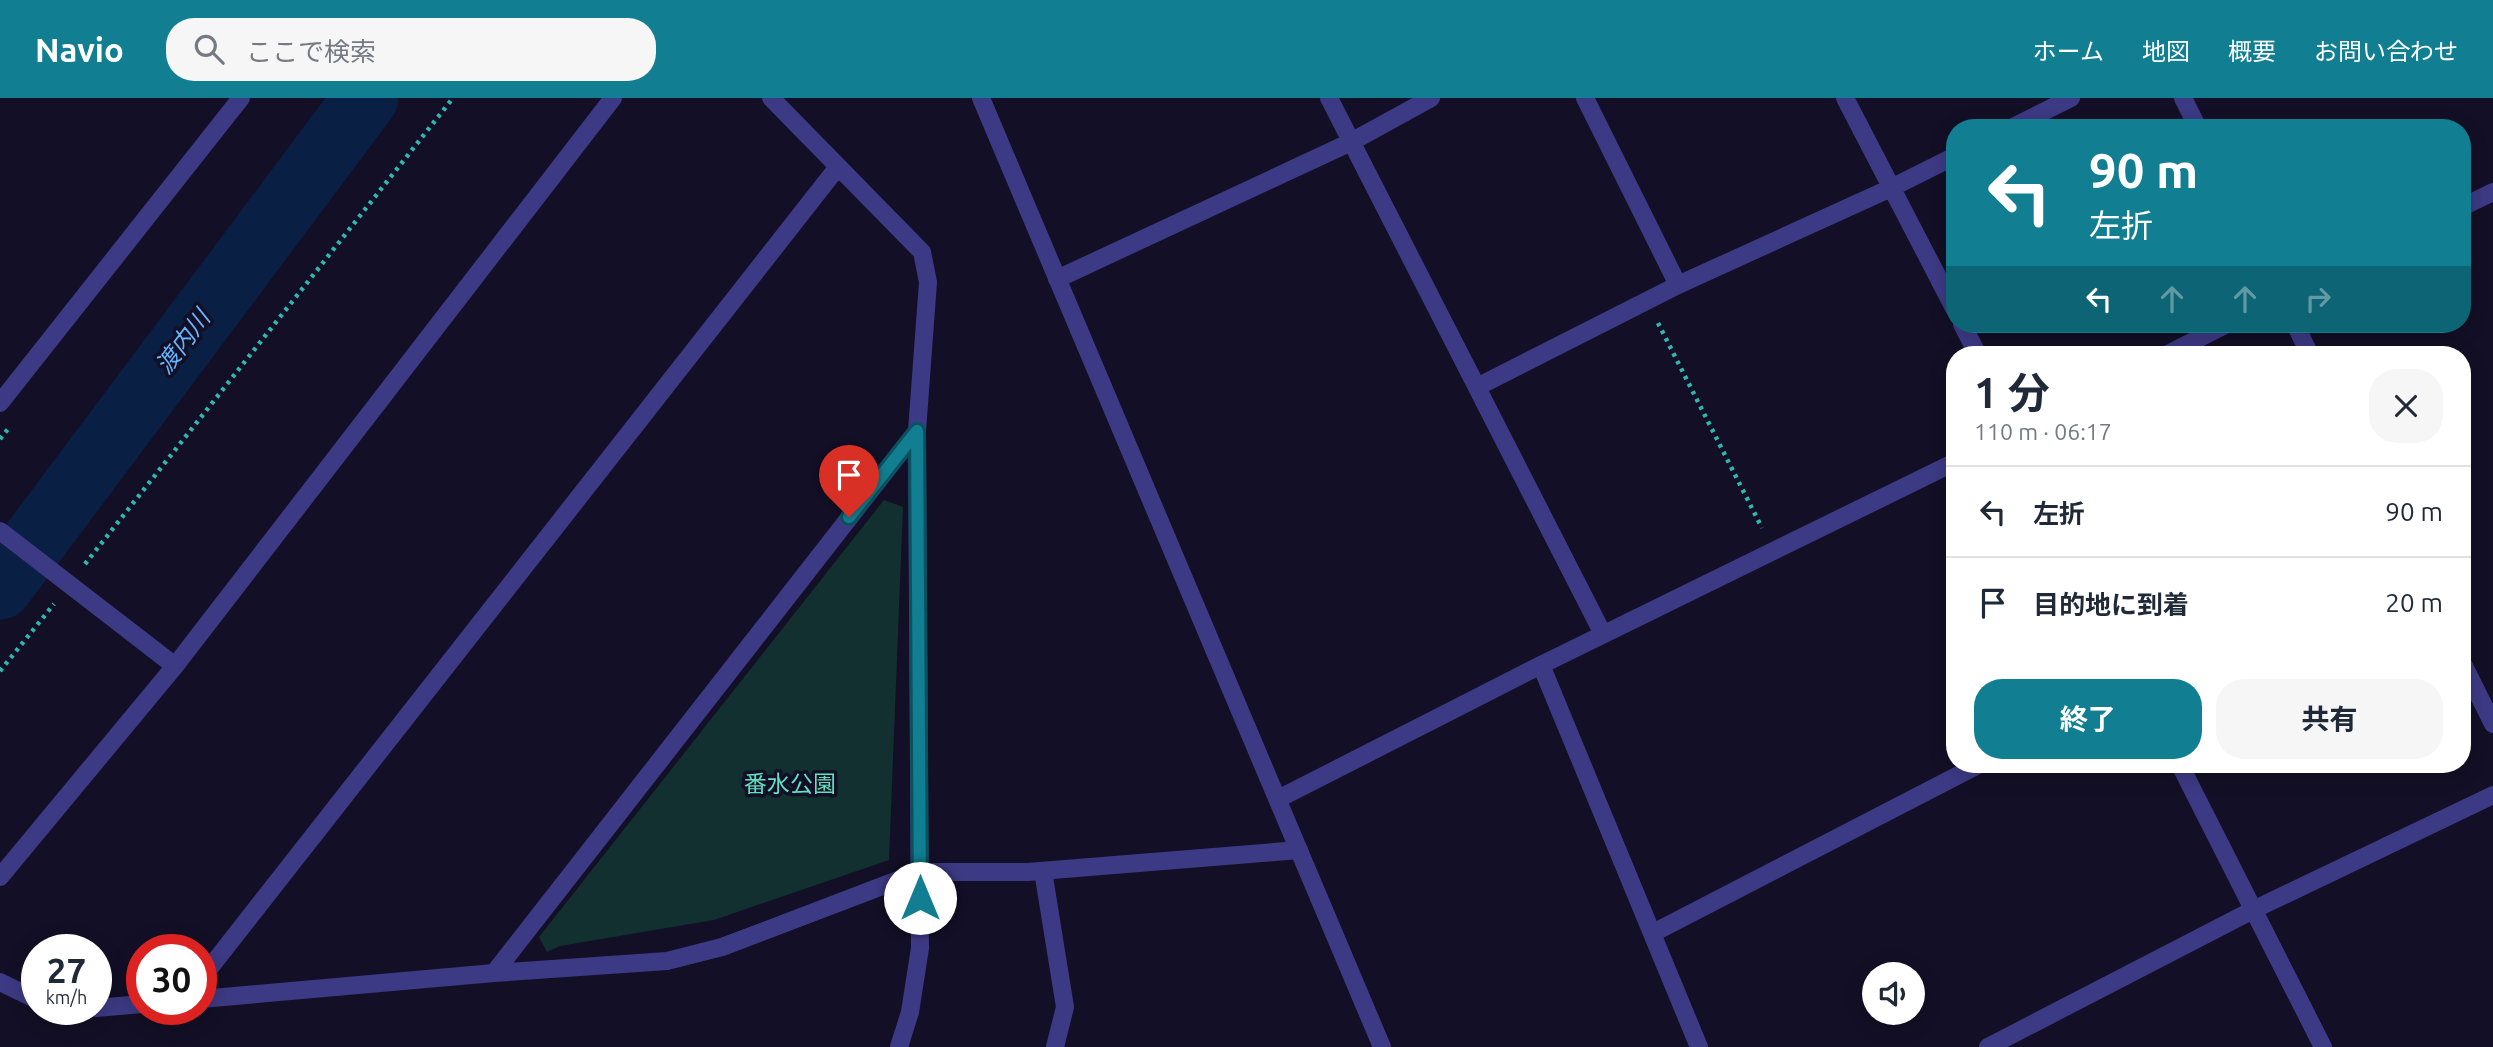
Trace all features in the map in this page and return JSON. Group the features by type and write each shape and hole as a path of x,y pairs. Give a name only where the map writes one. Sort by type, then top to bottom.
{"street":[{"path":"0,403 241,98"},
{"path":"0,877 175,666 612,98"},
{"path":"771,98 922,252 928,282 917,431 920,948 910,1012 899,1047"},
{"path":"981,98 1382,1047"},
{"path":"1329,98 1603,634"},
{"path":"1057,279 1351,142 1431,98"},
{"path":"1585,98 1678,285"},
{"path":"1845,98 1946,293"},
{"path":"2029,119 2071,98"},
{"path":"2183,98 2193,119"},
{"path":"1477,387 1678,285 1946,160"},
{"path":"217,959 837,168"},
{"path":"2471,203 2493,192"},
{"path":"2184,346 2209,333"},
{"path":"494,973 917,431"},
{"path":"1278,799 1541,664 1946,466"},
{"path":"0,531 175,666"},
{"path":"1541,664 1699,1047"},
{"path":"2471,680 2493,724"},
{"path":"1653,933 1963,773"},
{"path":"2184,773 2323,1047"},
{"path":"1988,1047 2253,910 2493,795"},
{"path":"217,998 676,958 722,947 919,872 1043,871 1299,850"},
{"path":"1043,871 1065,1007 1055,1047"},
{"path":"0,982 21,992"}],"path":[{"path":"0,671 66,582 453,98"},
{"path":"1647,301 1774,551"}],"green space":[{"name":"番水公園","path":"884,500 903,507 889,860 714,920 560,946 547,952 539,937"}],"waterway":[{"name":"渡内川","path":"0,587 366,98"}],"route":[{"path":"849,517 917,431 920,898"}]}
